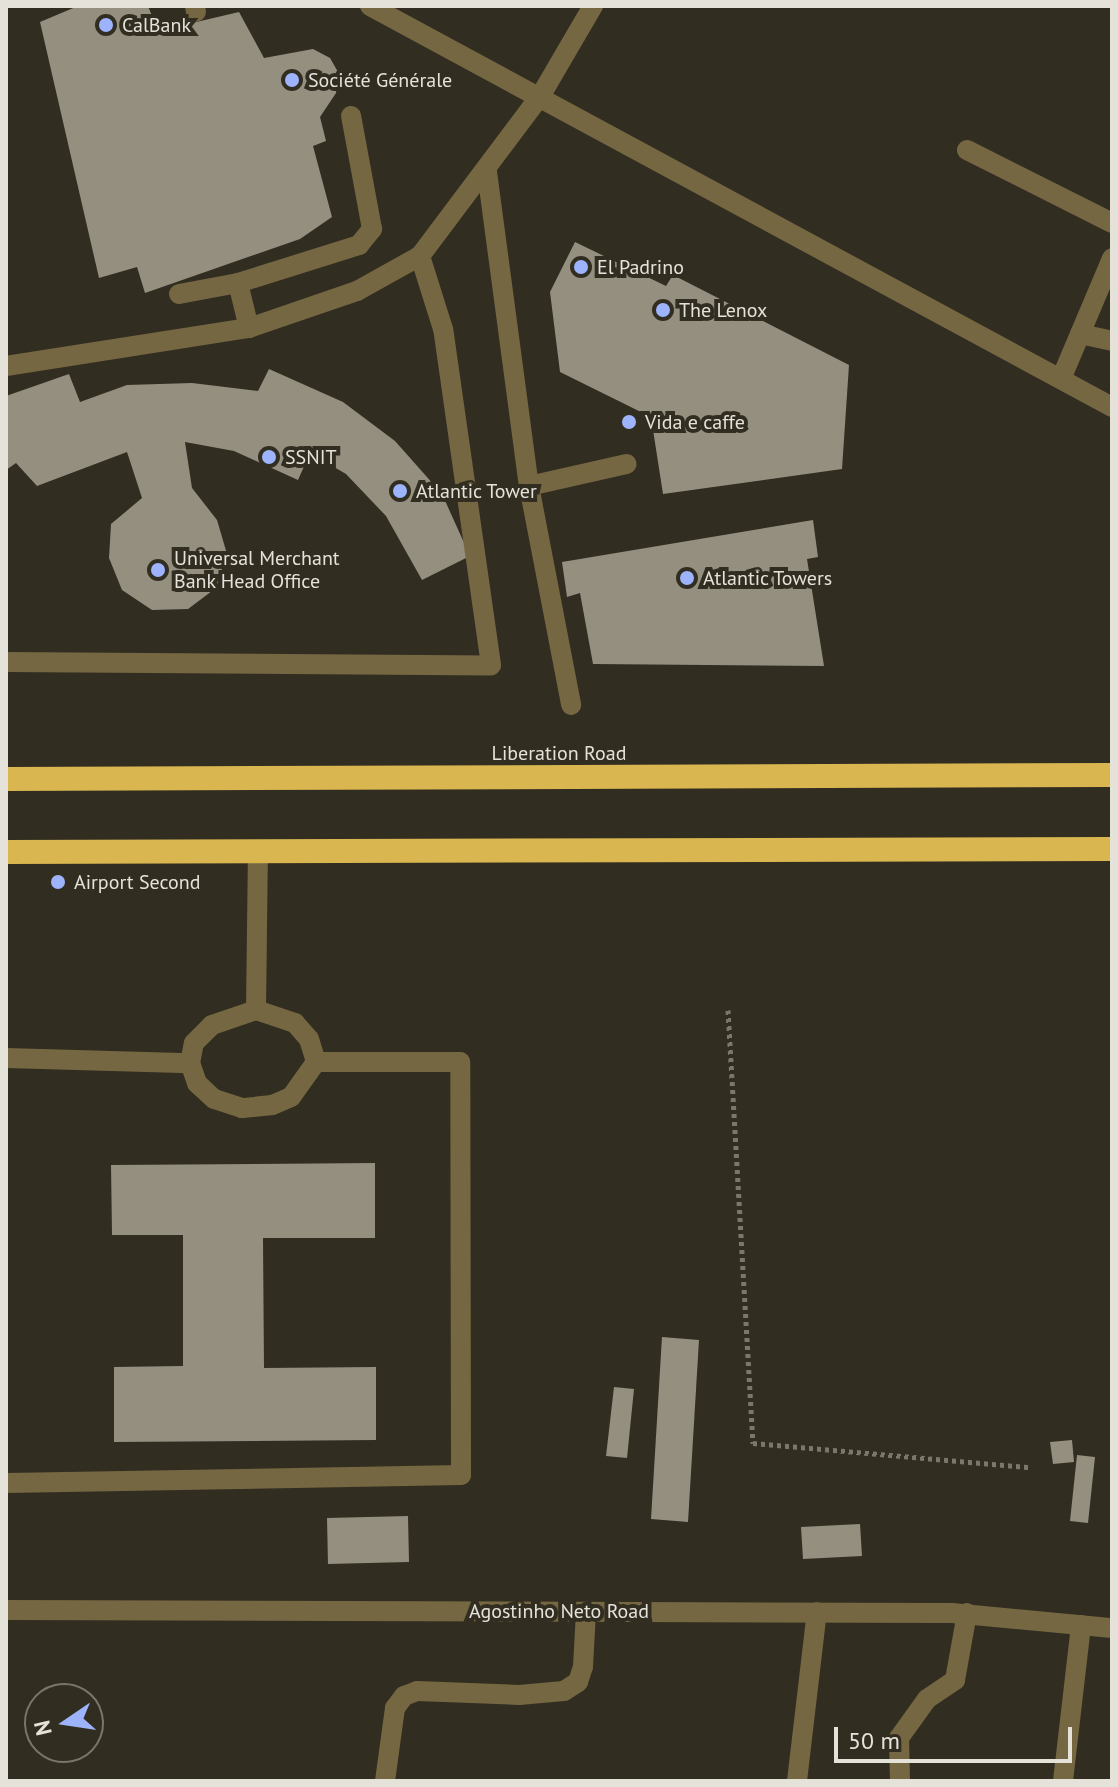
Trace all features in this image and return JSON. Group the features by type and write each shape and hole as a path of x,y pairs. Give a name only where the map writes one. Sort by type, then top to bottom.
{"highway":[{"name":"Liberation Road","path":"6,779 1112,775"},
{"path":"6,852 1112,849"}],"street":[{"path":"370,6 541,95 1112,407"},
{"path":"6,366 249,328 357,291 420,256 487,172 541,95 593,6"},
{"path":"179,294 238,283 359,245 372,229 351,116"},
{"path":"967,150 1112,223"},
{"path":"487,172 529,486 571,705"},
{"path":"6,662 491,665 443,329 420,256"},
{"path":"1061,379 1112,258"},
{"path":"238,283 249,328"},
{"path":"1080,334 1112,341"},
{"path":"529,486 627,464"},
{"path":"256,1010 258,852"},
{"path":"256,1010 295,1023 309,1039 316,1062 291,1097 272,1105 242,1108 214,1099 197,1083 190,1063 194,1043 212,1025 256,1010"},
{"path":"6,1058 190,1063"},
{"path":"6,1483 461,1475 460,1062 316,1062"},
{"name":"Agostinho Neto Road","path":"6,1610 967,1613 1112,1628"},
{"path":"385,1781 395,1708 404,1696 417,1691 519,1695 564,1691 578,1682 583,1667 586,1612"},
{"path":"797,1781 817,1612"},
{"path":"900,1781 899,1738 927,1699 955,1680 967,1613"},
{"path":"1063,1781 1081,1625"}],"path":[{"path":"728,1010 753,1443 1030,1467"}],"building":[{"path":"78,6 148,6 158,31 239,12 264,58 313,49 330,58 338,72 336,93 320,117 326,141 313,146 332,217 300,239 145,293 137,267 99,278 40,22"},
{"path":"575,242 666,286 673,275 849,365 842,469 663,494 651,417 560,372 550,292"},
{"name":"Atlantic Tower","path":"269,369 343,402 395,441 442,494 470,556 422,580 386,516 346,474 310,453 298,480 234,451 185,442 192,488 217,520 227,554 216,588 188,609 152,610 122,590 109,558 111,524 142,498 127,452 37,486 16,463 6,470 6,396 69,374 80,402 127,385 192,383 258,391"},
{"name":"Atlantic Towers","path":"813,520 818,557 807,559 824,666 593,664 580,593 567,597 562,562"},
{"path":"375,1163 375,1238 263,1238 264,1368 376,1367 376,1440 114,1442 114,1367 183,1366 183,1235 112,1235 111,1165"},
{"path":"662,1337 699,1340 688,1522 651,1519"},
{"path":"614,1387 634,1389 627,1458 606,1456"},
{"path":"1072,1440 1074,1462 1053,1464 1050,1442"},
{"path":"1077,1455 1095,1457 1088,1523 1070,1521"},
{"path":"408,1516 409,1562 328,1564 327,1518"},
{"path":"860,1524 862,1556 803,1559 801,1527"}],"place":[{"name":"CalBank","path":"106,25"},
{"name":"Société Générale","path":"292,80"},
{"name":"El Padrino","path":"581,267"},
{"name":"The Lenox","path":"663,310"},
{"name":"Vida e caffe","path":"629,422"},
{"name":"SSNIT","path":"269,457"},
{"name":"Atlantic Tower","path":"400,491"},
{"name":"Universal Merchant Bank Head Office","path":"158,570"},
{"name":"Atlantic Towers","path":"687,578"},
{"name":"Airport Second","path":"58,882"}]}
